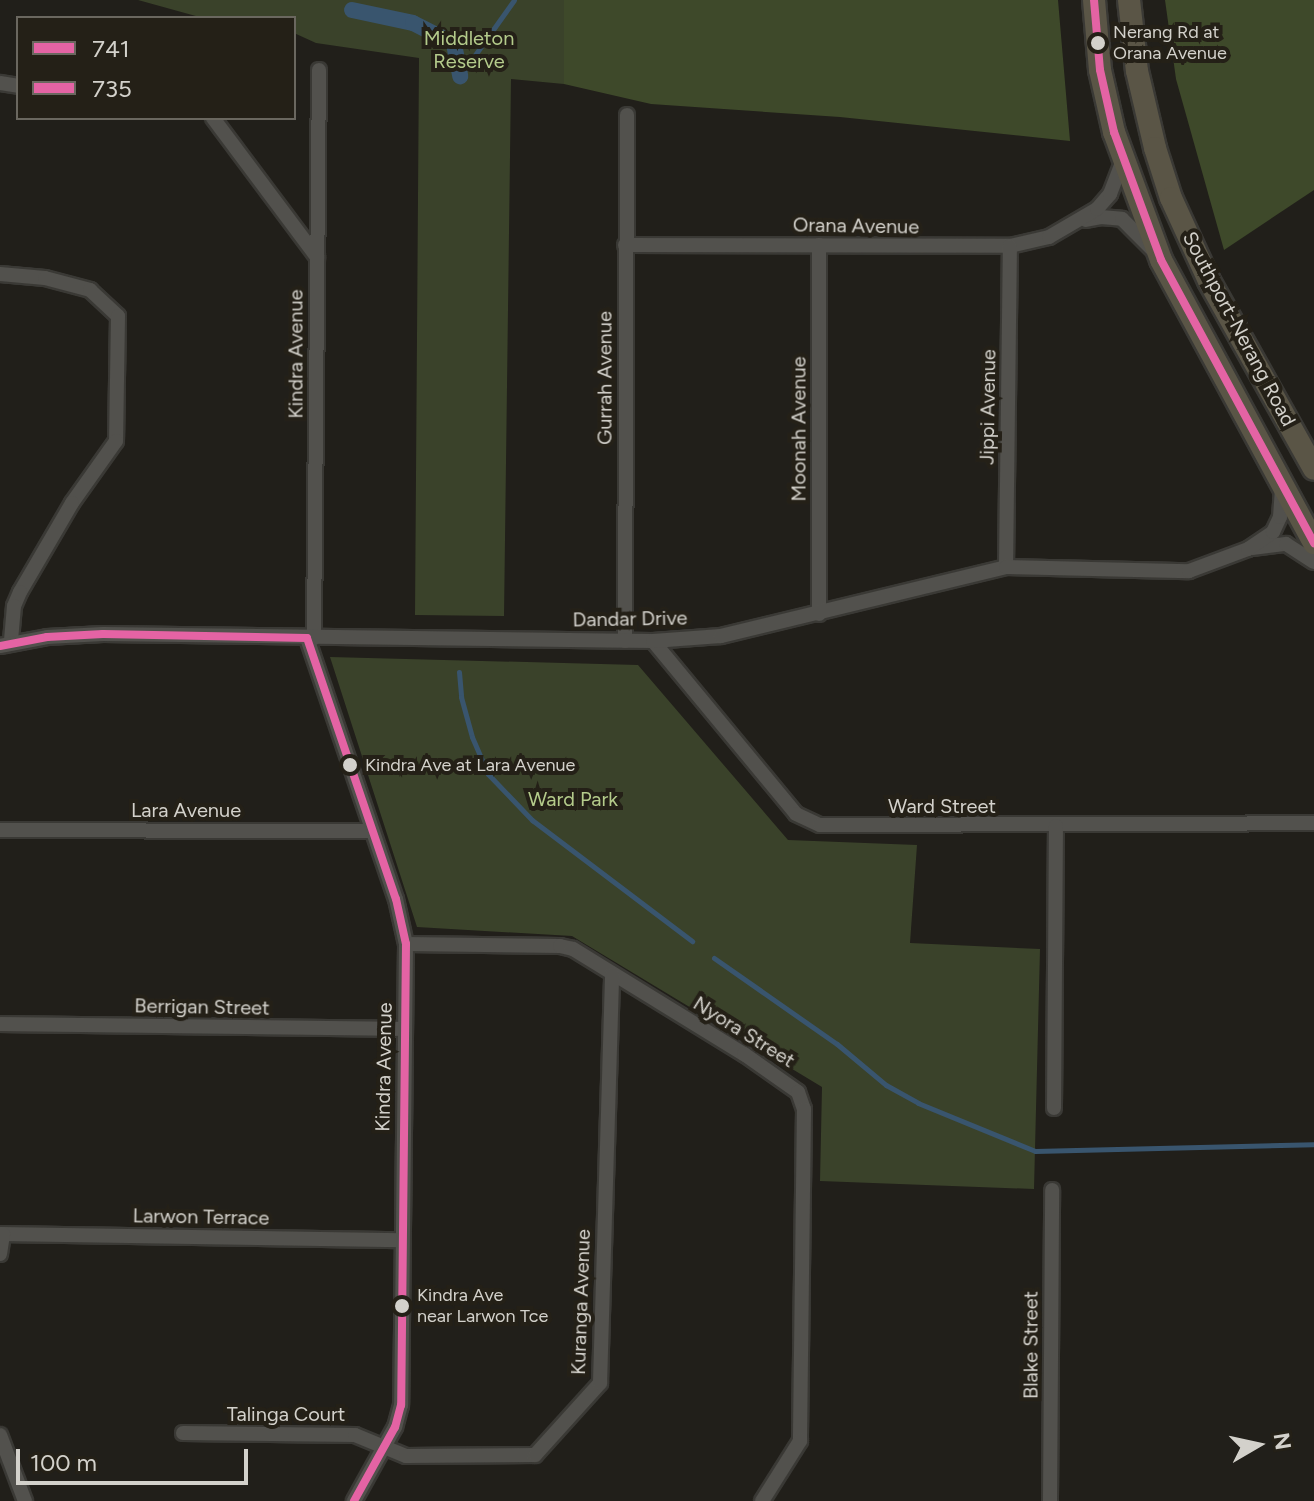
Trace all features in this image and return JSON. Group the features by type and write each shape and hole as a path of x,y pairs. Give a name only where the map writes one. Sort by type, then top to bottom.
{"main road":[{"name":"Southport-Nerang Road","path":"1094,0 1100,70 1123,160 1161,260 1314,543"},
{"name":"Southport-Nerang Road","path":"1129,0 1137,71 1155,148 1171,198 1209,281 1314,469"}],"street":[{"name":"Kindra Avenue","path":"319,70 310,638 404,923 406,944 401,1405 385,1448 354,1501"},
{"name":"Gurrah Avenue","path":"625,641 627,115"},
{"path":"214,120 317,257"},
{"name":"Orana Avenue","path":"1082,221 1108,198 1123,160"},
{"name":"Orana Avenue","path":"625,245 1010,246 1049,237 1082,221 1101,217 1122,219 1161,260"},
{"name":"Moonah Avenue","path":"819,245 819,614"},
{"name":"Jippi Avenue","path":"1006,567 1010,246"},
{"path":"0,274 45,278 90,290 118,316 116,441 72,503 20,592 6,644"},
{"name":"Dandar Drive","path":"1248,549 1278,526 1283,501 1281,478"},
{"name":"Dandar Drive","path":"6,644 103,634 653,641 721,636 1006,567 1189,571 1248,549 1286,544 1314,562"},
{"name":"Ward Street","path":"653,641 796,814 820,825 1314,823"},
{"path":"1054,1108 1052,981 1056,826"},
{"name":"Lara Avenue","path":"0,830 372,831"},
{"name":"Nyora Street","path":"406,944 560,946 583,954 784,1079 798,1092 804,1109 800,1441 762,1501"},
{"name":"Kuranga Avenue","path":"385,1448 406,1456 535,1455 600,1383 612,974"},
{"name":"Berrigan Street","path":"0,1024 404,1029"},
{"name":"Blake Street","path":"1050,1501 1052,1190"},
{"path":"0,1254 1,1234"},
{"name":"Larwon Terrace","path":"1,1234 402,1240"},
{"name":"Talinga Court","path":"183,1433 355,1435 385,1448"},
{"path":"0,1435 25,1501"}],"green space":[{"name":"Middleton Reserve","path":"138,0 564,0 564,84 511,79 504,616 415,615 419,58 316,43 296,34 296,16 196,16"},
{"path":"564,0 1058,0 1070,141 840,117 651,104 564,84"},
{"path":"1165,0 1314,0 1314,190 1224,250 1176,79"},
{"name":"Ward Park","path":"330,657 638,665 788,840 917,845 910,943 1040,949 1034,1189 820,1181 822,1087 572,936 417,927"}],"waterway":[{"path":"460,76 514,0"},
{"path":"352,10 413,23 454,44 460,76"},
{"path":"459,672 461,697 472,737 488,774 532,820 692,941"},
{"path":"714,958 837,1044 886,1085 918,1103 1035,1151 1314,1144"}],"transit line":[{"name":"735","path":"1094,0 1100,70 1114,132 1161,260 1314,543"},
{"name":"741","path":"0,646 47,637 103,634 307,638"},
{"name":"741","path":"307,638 396,899 406,944 401,1405 395,1427 354,1501"}],"place":[{"name":"Nerang Rd at Orana Avenue","path":"1098,43"},
{"name":"Kindra Ave at Lara Avenue","path":"350,765"},
{"name":"Kindra Ave near Larwon Tce","path":"402,1306"}]}
